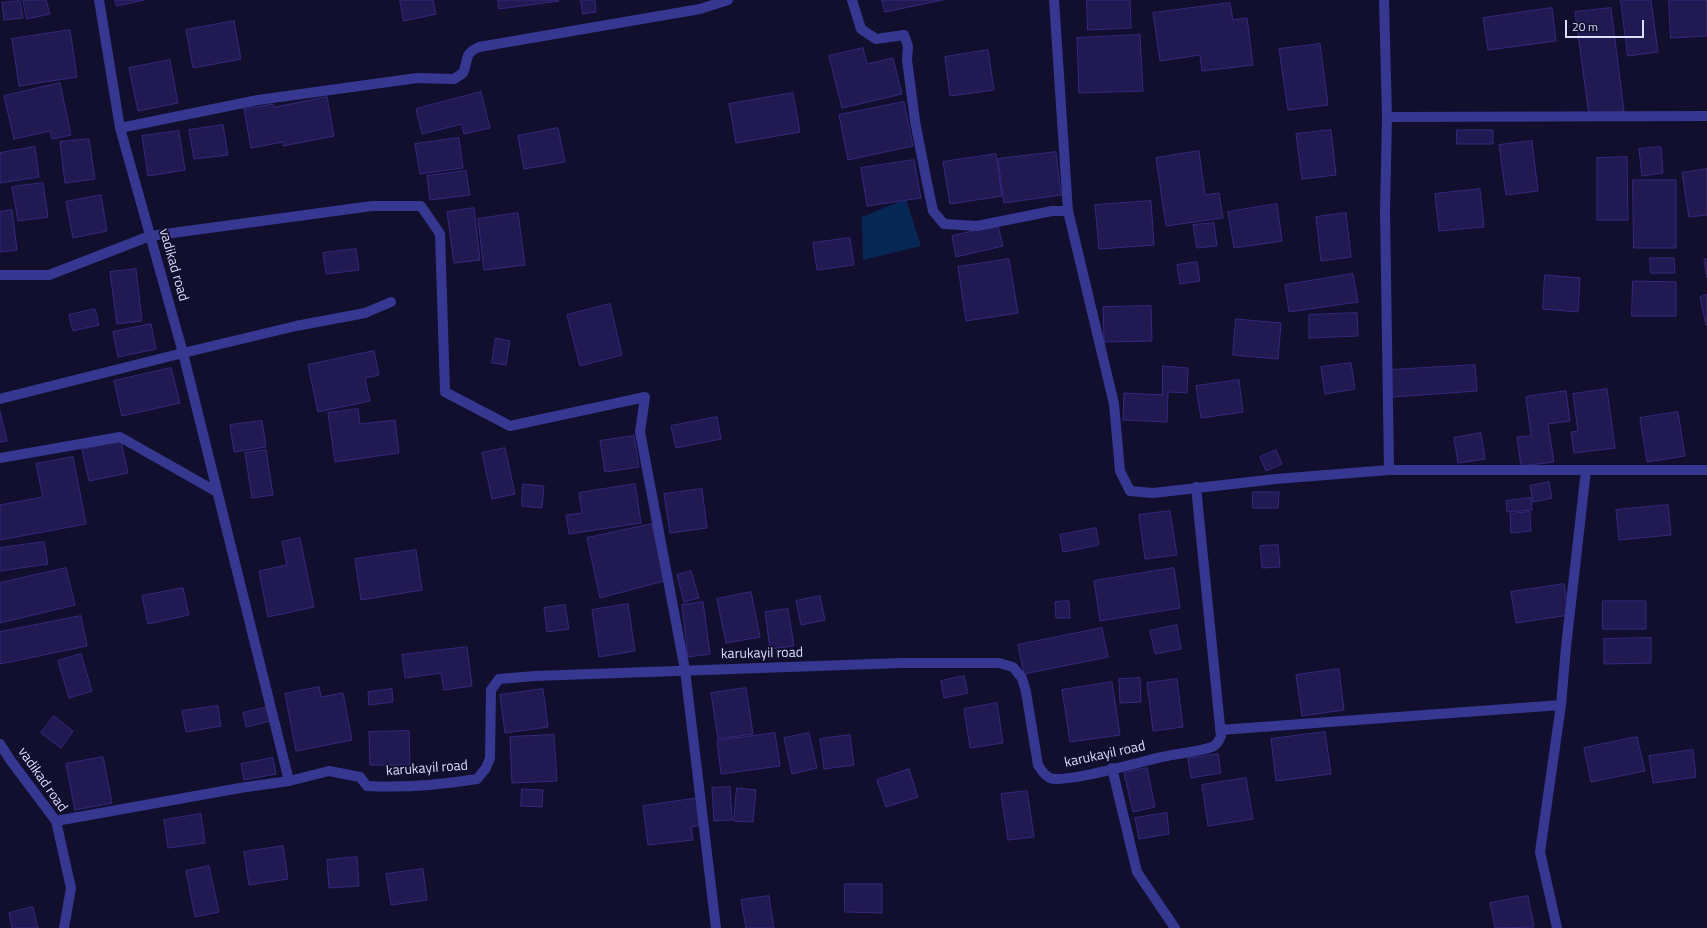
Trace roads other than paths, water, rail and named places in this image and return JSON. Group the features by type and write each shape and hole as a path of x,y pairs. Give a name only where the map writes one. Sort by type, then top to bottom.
{"street":[{"name":"vadikad road","path":"98,0 120,128 183,353 289,781"},
{"path":"120,128 258,100 417,78 454,79 463,73 467,55 479,47 700,9 728,0"},
{"path":"852,0 861,29 876,39 904,35 908,46 907,60 915,121 926,178 933,211 944,224 977,226 1052,210 1068,211"},
{"path":"1054,0 1068,211 1114,404 1120,471 1130,491 1153,493 1276,479 1389,470 1707,470"},
{"path":"1384,0 1387,118 1385,211 1389,470"},
{"path":"1387,118 1707,116"},
{"path":"0,275 49,275 150,236 372,206 422,206 440,234 445,392 510,426 645,397 640,432 685,670 716,928"},
{"path":"0,400 183,353 296,326 366,313 391,302"},
{"path":"0,458 120,437 218,492"},
{"path":"1556,928 1540,852 1561,705 1566,646 1586,470"},
{"name":"karukayil road","path":"56,821 240,788 289,781 329,771 360,777 366,786 402,788 478,779 486,768 490,758 491,690 499,679 535,676 901,663 999,663 1014,667 1022,678 1026,692 1038,765 1043,774 1050,778 1062,779 1213,747 1219,741 1220,730 1196,488"},
{"path":"1220,730 1561,705"},
{"name":"vadikad road","path":"0,744 11,762 56,821 70,888 64,928"},
{"path":"1112,768 1137,872 1175,928"}],"water":[{"path":"906,199 921,246 863,260 862,217"}]}
